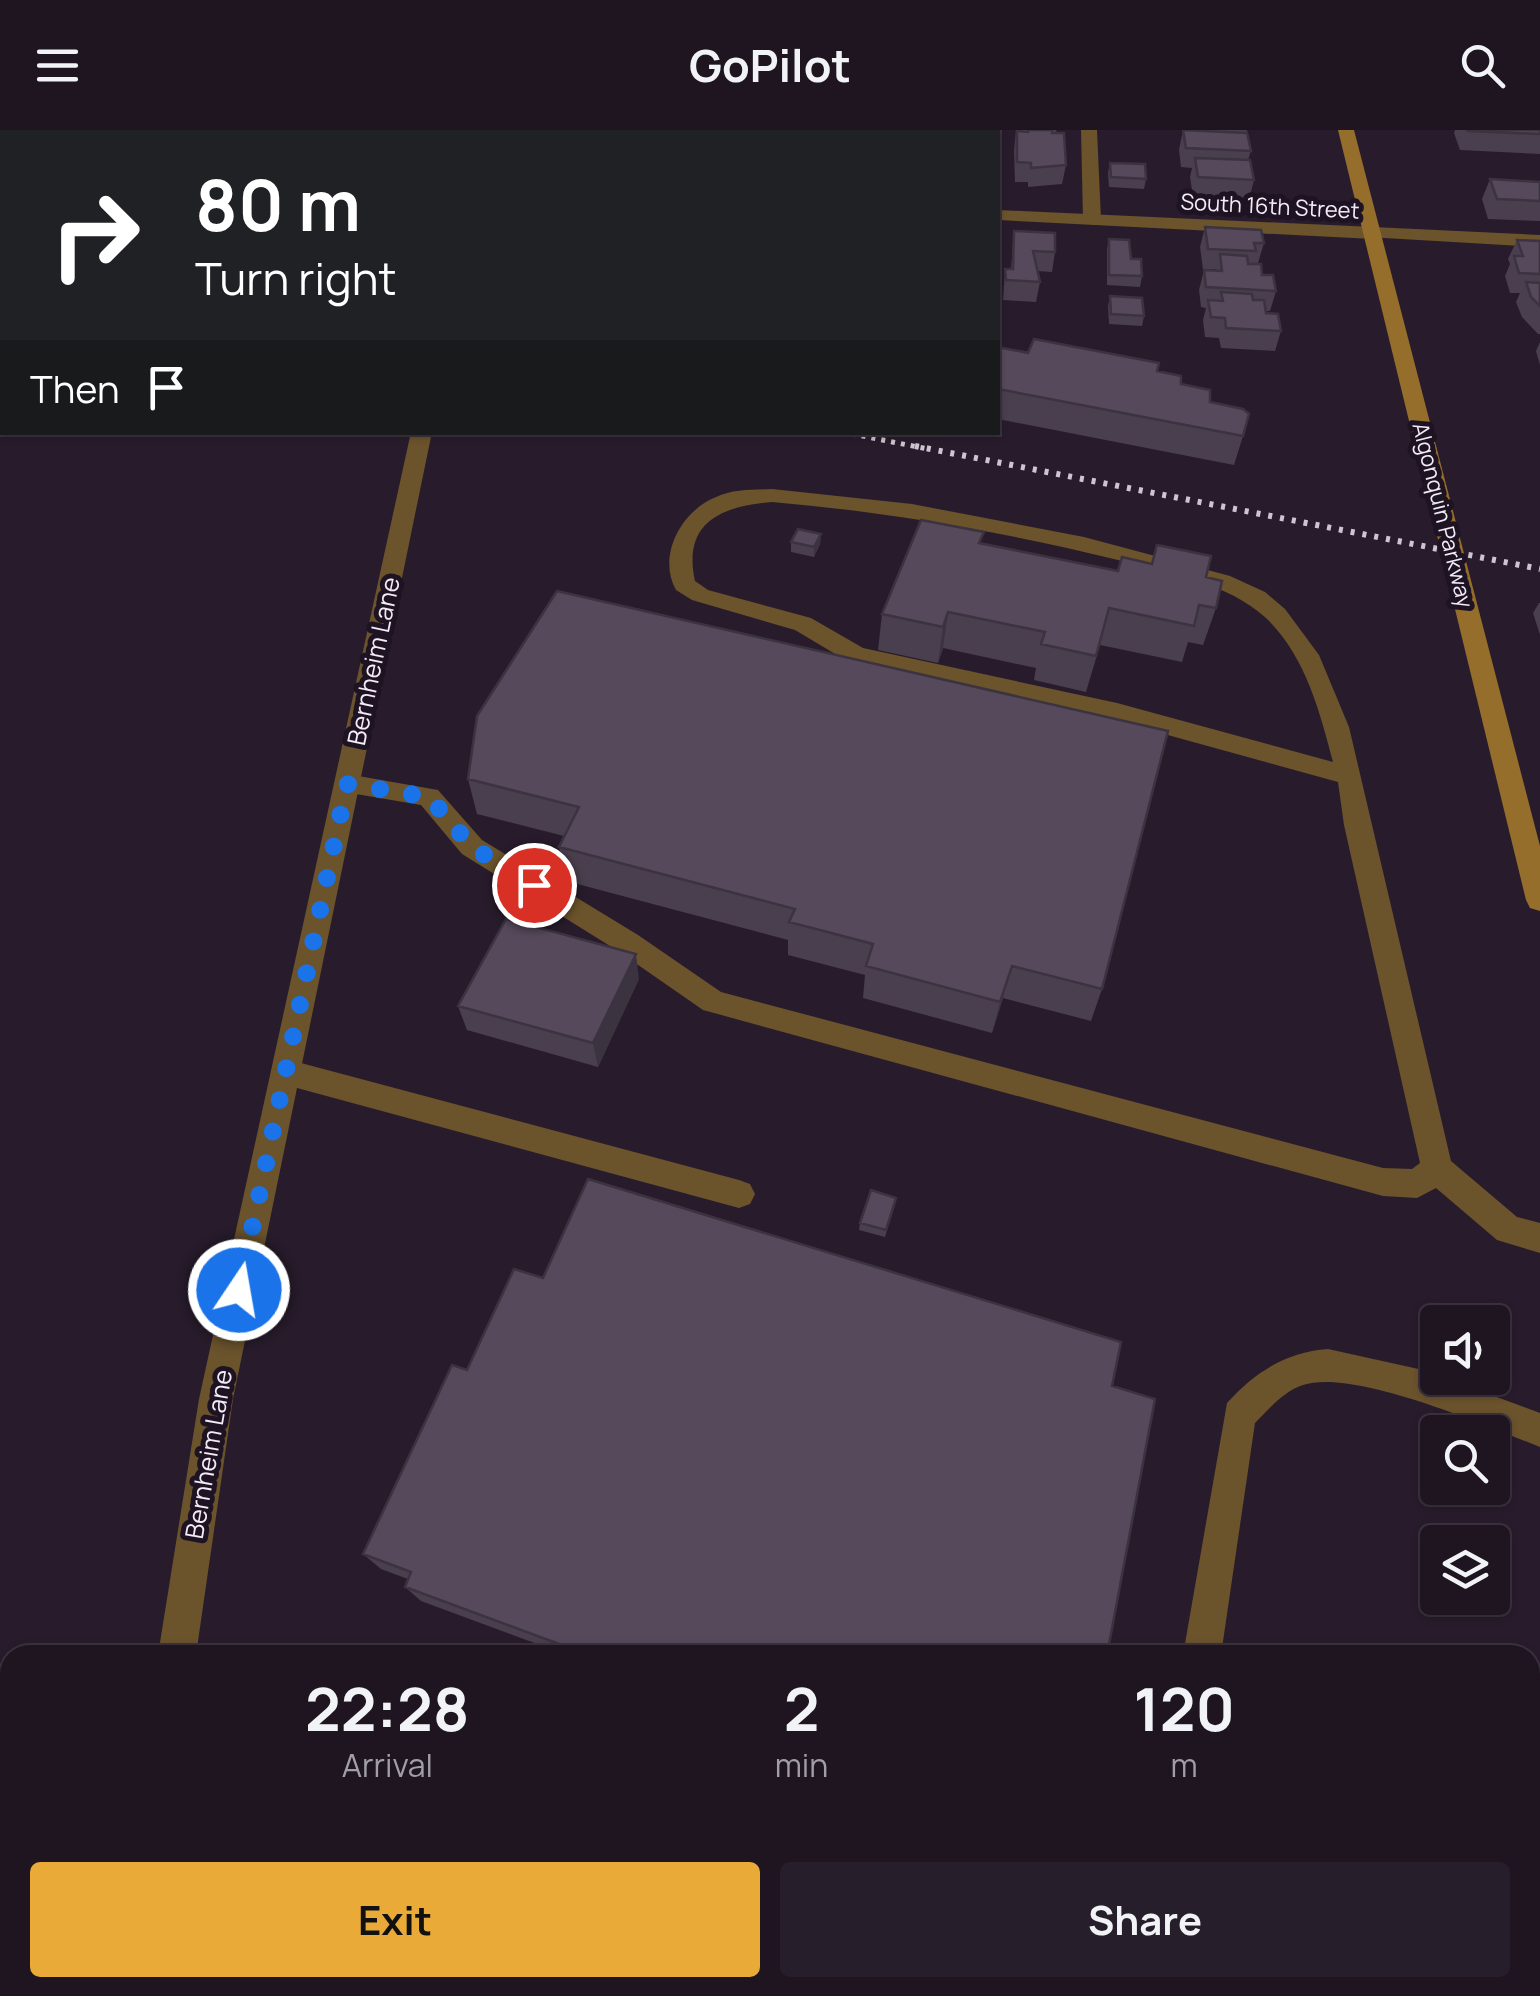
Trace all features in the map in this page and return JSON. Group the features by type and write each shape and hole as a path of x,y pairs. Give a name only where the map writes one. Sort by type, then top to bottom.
{"main road":[{"name":"Algonquin Parkway","path":"1346,130 1540,900"}],"street":[{"path":"1089,130 1092,220"},
{"name":"South 16th Street","path":"1000,215 1540,241"},
{"name":"Bernheim Lane","path":"179,1645 216,1398 421,435"},
{"path":"1350,776 1117,712 856,655 803,624 700,594 684,585 678,564 694,520 730,498 771,492 888,508 1030,535 1228,581 1260,600 1296,639 1324,683 1350,776 1437,1169 1508,1230 1540,1238"},
{"path":"347,784 429,797 472,847 628,943 713,1002 1384,1182 1418,1184 1437,1169"},
{"path":"286,1072 739,1194"},
{"path":"1204,1645 1239,1415 1263,1388 1310,1366 1350,1368 1540,1430"}],"building":[{"path":"1183,130 1247,133 1251,151 1186,148"},
{"path":"1540,130 1540,134 1468,131"},
{"path":"1017,131 1064,133 1066,165 1031,168 1031,163 1017,162"},
{"path":"1195,158 1250,160 1254,180 1198,177"},
{"path":"1110,163 1145,164 1146,179 1111,177"},
{"path":"1490,179 1540,182 1540,201 1497,199"},
{"path":"1205,227 1261,230 1264,243 1254,243 1256,251 1208,249"},
{"path":"1014,231 1055,233 1055,252 1033,251 1040,282 1006,280 1005,269 1013,269"},
{"path":"1109,239 1129,240 1131,259 1141,259 1142,276 1109,275"},
{"path":"1517,240 1540,241 1540,274 1519,273 1514,256 1523,256"},
{"path":"1220,254 1247,256 1248,264 1261,264 1262,275 1273,275 1276,291 1206,287 1204,270 1222,271"},
{"path":"1526,282 1540,283 1540,306 1531,297"},
{"path":"1221,292 1252,294 1253,300 1264,300 1266,313 1278,314 1281,331 1226,328 1225,318 1211,317 1208,300 1223,301"},
{"path":"1110,296 1142,298 1144,316 1111,314"},
{"path":"1034,339 1159,363 1157,371 1181,376 1181,384 1210,390 1210,402 1243,409 1249,414 1243,436 1000,389 1000,347 1028,353"},
{"path":"921,520 984,532 979,543 1118,571 1122,557 1152,564 1157,545 1211,556 1206,577 1222,581 1216,608 1199,605 1194,626 1109,608 1096,656 1041,644 1045,632 948,612 943,627 882,614"},
{"path":"798,529 821,534 814,547 791,542"},
{"path":"557,591 1168,731 1102,989 1012,966 1000,1002 866,966 873,944 789,922 795,909 559,847 579,807 468,779 477,716"},
{"path":"506,919 636,954 593,1043 458,1006"},
{"path":"588,1179 1121,1342 1112,1386 1155,1399 1109,1645 562,1645 405,1587 411,1572 363,1554 452,1365 467,1370 514,1269 543,1278"},
{"path":"871,1190 896,1198 886,1230 860,1223"}],"railway":[{"path":"857,435 928,449"},
{"path":"915,446 1540,569"}],"route":[{"path":"239,1290 347,784 429,797 472,847 534,885"}]}
